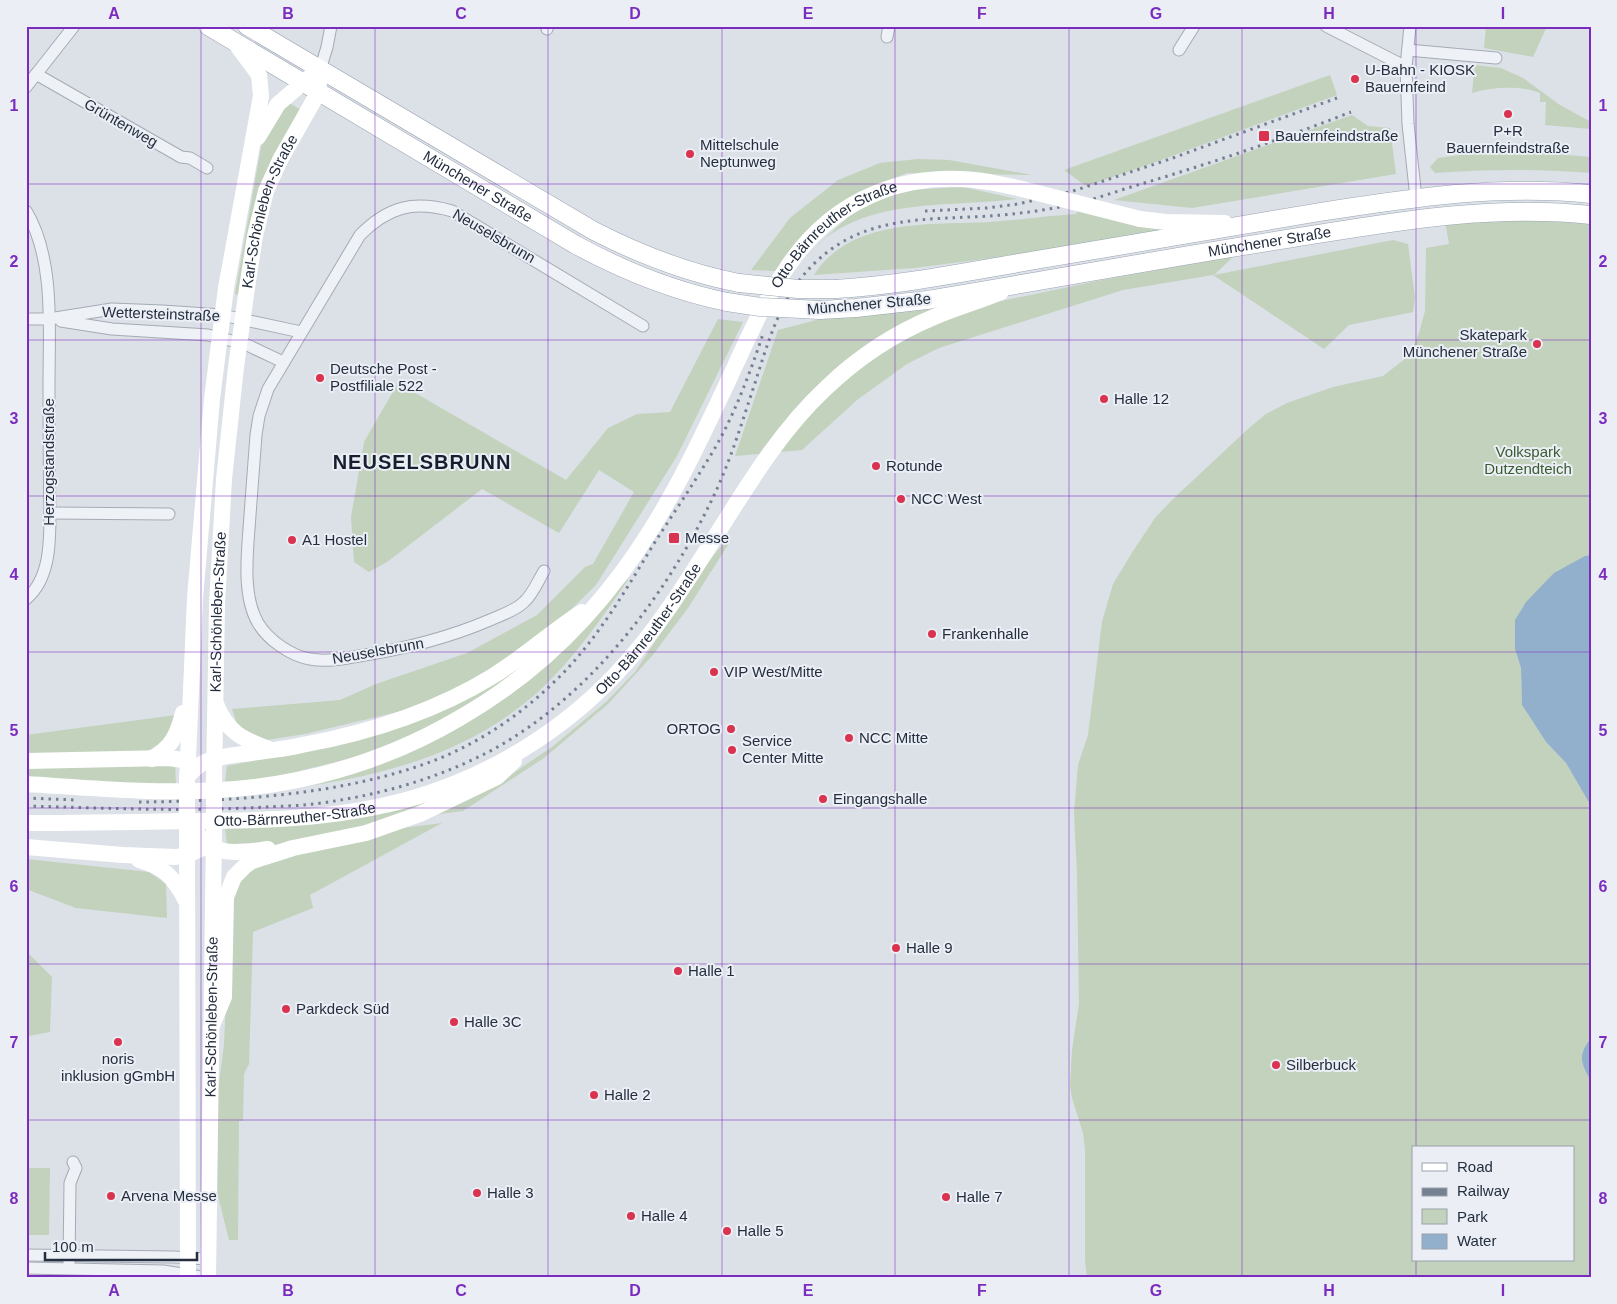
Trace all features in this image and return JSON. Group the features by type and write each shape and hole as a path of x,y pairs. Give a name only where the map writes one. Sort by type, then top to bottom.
{"main road":[{"name":"Münchener Straße","path":"208,26 590,253 651,281 692,294 760,307 820,310 908,303 1263,242 1416,218 1508,212 1591,215"},
{"name":"Münchener Straße","path":"247,26 594,232 672,266 696,274 739,283 798,289 836,289 880,285 934,278 1254,223 1416,198 1471,192 1517,190 1591,194"},
{"name":"Karl-Schönleben-Straße","path":"188,1277 187,855 190,826 190,689 204,483 219,337 237,221 260,102 260,80 255,69 233,41"},
{"name":"Karl-Schönleben-Straße","path":"251,150 272,111 283,99 320,70"},
{"name":"Karl-Schönleben-Straße","path":"208,1278 212,840 214,802 210,781 214,759 222,508 243,319 256,236 266,191 277,166 318,93 320,70"},
{"name":"Otto-Bärnreuther-Straße","path":"26,784 139,791 218,790 295,781 356,765 424,738 484,703 523,676 552,651 599,602 635,555 665,506 693,454 762,310 789,264 806,242 823,226 847,208 872,195 914,181 944,178 989,182 1018,188 1140,219 1190,223 1254,223"},
{"path":"1508,212 1508,202 1517,190"},
{"path":"1416,198 1416,218"},
{"name":"Otto-Bärnreuther-Straße","path":"26,823 253,820 342,813 398,802 449,786 489,768 533,743 567,718 618,672 676,597 758,469 788,429 824,390 864,355 905,331 935,317 1021,284"},
{"name":"Otto-Bärnreuther-Straße","path":"190,772 214,759 315,743 348,735 415,713 454,697 494,676 533,649 564,624 599,602"},
{"path":"152,759 167,748 176,735 190,689"},
{"name":"Otto-Bärnreuther-Straße","path":"216,703 226,724 235,733 247,741 271,750"},
{"name":"Otto-Bärnreuther-Straße","path":"211,1028 224,997 226,897 237,872 252,861 293,848 366,833 438,806 497,777 533,743"},
{"path":"26,761 173,759 190,772 203,773 210,781"},
{"name":"Otto-Bärnreuther-Straße","path":"190,826 199,836 212,840 228,852 293,848"},
{"name":"Otto-Bärnreuther-Straße","path":"26,847 170,857 187,855 199,850 212,840"},
{"name":"Otto-Bärnreuther-Straße","path":"123,855 148,862 162,869 175,882 187,903"}],"street":[{"path":"26,86 74,26"},
{"path":"320,70 331,26"},
{"path":"1179,50 1194,26"},
{"path":"1326,26 1406,67"},
{"path":"1410,26 1406,67 1408,124 1416,198"},
{"path":"1408,50 1496,58"},
{"name":"Grüntenweg","path":"36,74 181,157 190,158 207,168"},
{"name":"Neuselsbrunn","path":"544,570 528,598 510,611 454,635 393,651 330,660 310,660 295,655 272,640 259,625 253,612 248,592 248,552 253,466 258,416 268,388 360,235 382,216 398,209 418,205 434,206 452,211 643,326"},
{"name":"Herzogstandstraße","path":"26,211 39,241 47,275 50,513 50,536 44,572 40,584 26,599"},
{"name":"Wettersteinstraße","path":"26,319 49,319 112,309 222,315 243,319"},
{"name":"Wettersteinstraße","path":"49,319 112,329 191,333 219,337 240,343"},
{"path":"243,319 301,332"},
{"path":"240,343 256,348 283,362"},
{"path":"50,513 169,514"},
{"path":"69,1270 70,1183 76,1168 73,1162"},
{"path":"26,1255 189,1257 208,1259"},
{"path":"26,1268 164,1271 188,1277 208,1278"}],"green space":[{"path":"1486,26 1547,26 1533,57 1484,48"},
{"path":"1475,65 1501,68 1523,78 1560,105 1591,122 1591,129 1545,125 1546,102 1540,102 1540,93 1533,90 1506,88 1488,89 1472,93"},
{"path":"1330,75 1337,95 1142,167 1086,186 1064,170"},
{"path":"286,101 301,110 240,295 235,294 261,147 265,134"},
{"path":"1352,115 1368,126 1390,128 1396,174 1192,208 1114,200"},
{"path":"1529,152 1591,157 1591,173 1513,170 1435,173 1430,167 1438,158 1467,154"},
{"path":"918,159 949,160 1032,175 907,173 859,192 812,225 776,271 751,270 790,218 838,180 880,163"},
{"path":"963,187 1017,199 921,206 874,214 852,222 831,234 810,252 858,208 908,190"},
{"path":"1078,210 1174,227 1093,245 914,268 814,275 829,256 848,243 870,234 893,228 1076,214"},
{"name":"Silberbuck","path":"1461,219 1591,220 1591,555 1585,556 1515,649 1521,668 1522,705 1546,742 1566,763 1591,806 1591,1038 1584,1050 1582,1060 1591,1081 1591,1278 1087,1278 1085,1261 1085,1150 1083,1133 1070,1086 1072,1050 1079,1004 1074,813 1078,765 1088,735 1102,622 1113,584 1155,518 1172,500 1266,414 1287,403 1333,387 1383,376 1410,355 1425,311 1426,248 1449,244 1445,221"},
{"path":"1393,240 1408,244 1415,297 1413,312 1349,325 1324,349 1213,275 1123,290 939,348 907,364 857,400 802,450 735,456 778,330 828,317 949,303 992,303 1102,280 1234,256 1214,275"},
{"path":"718,319 743,322 677,456 596,585 550,630 470,685 410,709 305,734 267,740 250,738 238,727 232,709 340,700 376,684 467,653 537,615 585,567 593,564 634,492 599,470 559,533 482,489 387,562 369,572 354,562 351,517 364,442 398,383 566,480 608,428 637,414 670,412"},
{"path":"728,538 731,540 688,608 652,656 608,704 544,758 463,811 432,815 512,774 552,747 606,702 635,672 702,570"},
{"path":"626,578 628,580 597,624 551,680 509,715 478,734 446,750 379,772 344,780 272,791 477,716"},
{"path":"523,662 510,678 423,731 360,756 271,778 225,782 227,766 318,749"},
{"path":"176,715 168,738 146,752 175,762 176,786 26,778 26,735"},
{"path":"441,795 433,802 340,834 274,845 227,845 225,828"},
{"path":"442,823 310,895 313,908 253,932 249,1064 244,1074 243,1121 239,1121 238,1240 229,1240 216,1188 217,1097 224,1045 231,894 247,868 395,829"},
{"path":"26,859 149,872 166,884 167,918 76,908 26,889"},
{"path":"26,951 52,977 50,1032 29,1036 26,1105"},
{"path":"26,1168 50,1168 49,1235 26,1235"}],"water":[{"path":"1591,555 1591,806 1566,763 1546,742 1522,705 1521,668 1515,649 1515,620 1526,602 1554,573 1585,556"},
{"path":"1591,1038 1591,1081 1583,1064 1582,1055"}],"railway":[{"path":"925,211 987,208 1018,204 1073,191 1170,159 1337,98"},
{"path":"26,806 205,809 314,804 338,801 407,785 473,760 530,726 564,700 595,670 651,603 697,529 716,491 737,437 772,333 786,301 806,273 818,260 837,245 877,227 899,223 1022,213 1086,201 1220,159 1351,112"},
{"path":"139,802 214,800 291,794 366,781 438,759 484,736 513,717 540,695 568,668 596,634 621,598 722,435 742,392 763,334"},
{"path":"26,798 76,800"}],"place":[{"name":"U-Bahn - KIOSK Bauernfeind","path":"1355,79"},
{"name":"P+R Bauernfeindstraße","path":"1508,114"},
{"name":"Bauernfeindstraße","path":"1264,136"},
{"name":"Mittelschule Neptunweg","path":"690,154"},
{"name":"Skatepark Münchener Straße","path":"1537,344"},
{"name":"Deutsche Post - Postfiliale 522","path":"320,378"},
{"name":"Halle 12","path":"1104,399"},
{"name":"Rotunde","path":"876,466"},
{"name":"NCC West","path":"901,499"},
{"name":"Messe","path":"674,538"},
{"name":"A1 Hostel","path":"292,540"},
{"name":"Frankenhalle","path":"932,634"},
{"name":"VIP West/Mitte","path":"714,672"},
{"name":"ORTOG","path":"731,729"},
{"name":"NCC Mitte","path":"849,738"},
{"name":"Service Center Mitte","path":"732,750"},
{"name":"Eingangshalle","path":"823,799"},
{"name":"Halle 9","path":"896,948"},
{"name":"Halle 1","path":"678,971"},
{"name":"Parkdeck Süd","path":"286,1009"},
{"name":"Halle 3C","path":"454,1022"},
{"name":"noris inklusion gGmbH","path":"118,1042"},
{"name":"Silberbuck","path":"1276,1065"},
{"name":"Halle 2","path":"594,1095"},
{"name":"Halle 3","path":"477,1193"},
{"name":"Arvena Messe","path":"111,1196"},
{"name":"Halle 7","path":"946,1197"},
{"name":"Halle 4","path":"631,1216"},
{"name":"Halle 5","path":"727,1231"}],"district":[{"name":"NEUSELSBRUNN","path":"422,462"}],"park label":[{"name":"Volkspark Dutzendteich","path":"1528,460"}]}
